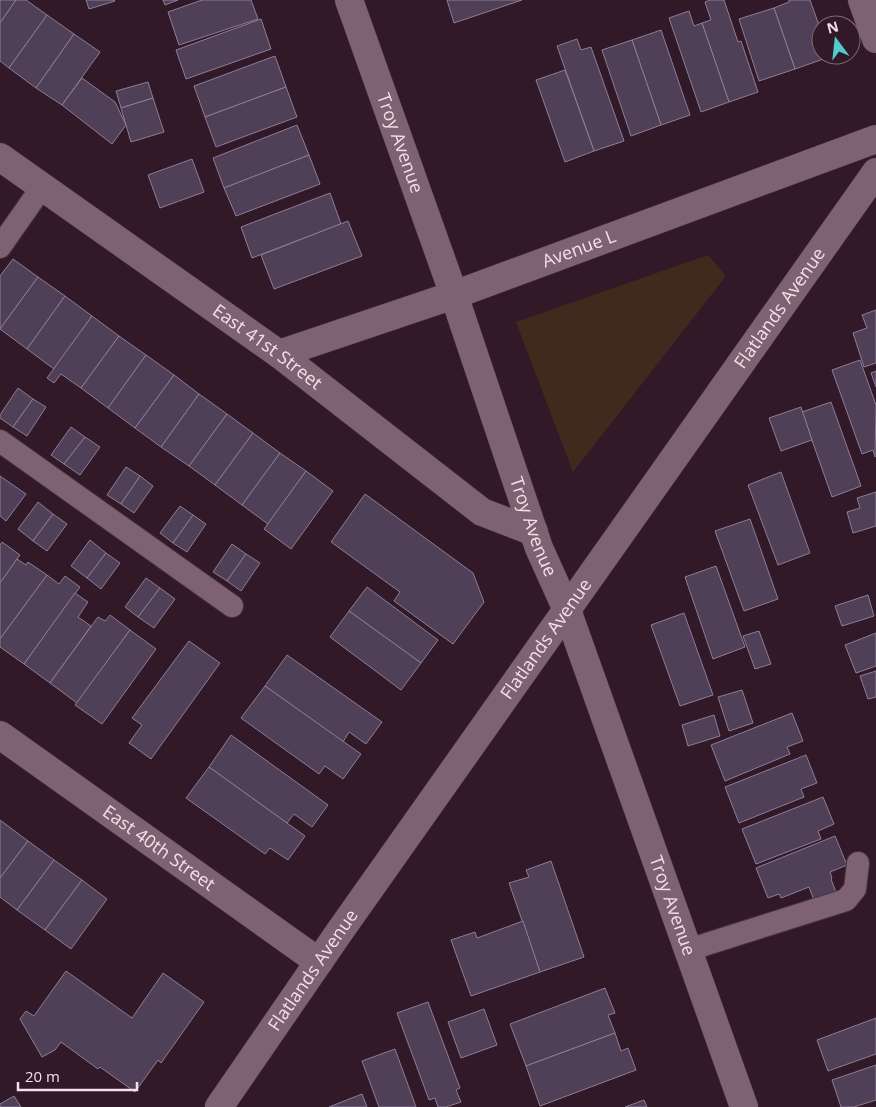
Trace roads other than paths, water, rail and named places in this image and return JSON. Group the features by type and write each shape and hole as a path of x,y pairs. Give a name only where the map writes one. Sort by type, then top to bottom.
{"street":[{"name":"Troy Avenue","path":"349,0 454,295 539,548 567,610 744,1107"},
{"path":"862,0 876,39"},
{"name":"Avenue L","path":"280,354 454,295 876,139"},
{"name":"East 41st Street","path":"0,157 280,354 482,512 534,532"},
{"name":"Flatlands Avenue","path":"226,1103 319,962 876,172"},
{"name":"East 40th Street","path":"0,735 319,962"}],"lane":[{"path":"0,247 42,188"},
{"path":"0,441 232,606"},
{"path":"688,950 846,900 855,889 858,863"}]}
